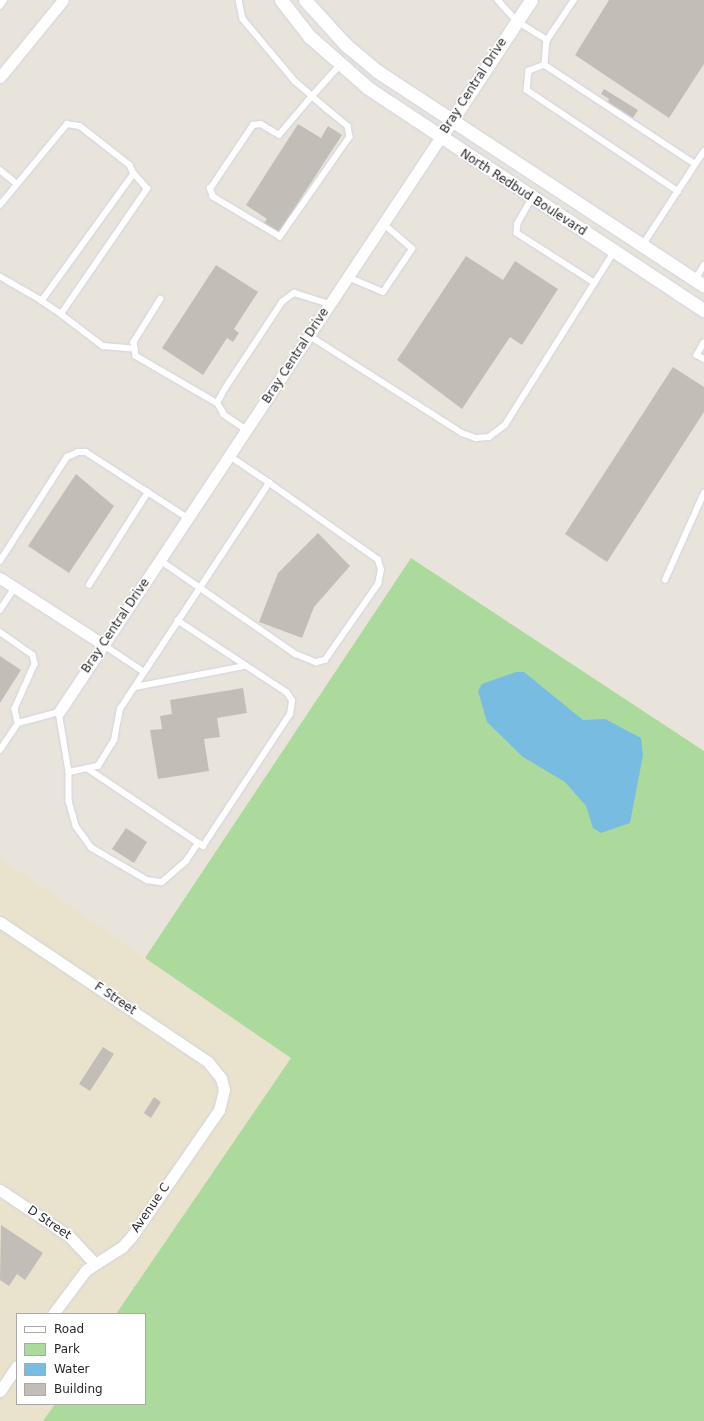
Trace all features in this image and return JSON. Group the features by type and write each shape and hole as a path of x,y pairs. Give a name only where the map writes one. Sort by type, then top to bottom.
{"street":[{"path":"0,77 63,0"},
{"name":"North Redbud Boulevard","path":"281,0 309,36 340,65 440,138 704,310"},
{"name":"North Redbud Boulevard","path":"305,0 346,46 451,121 699,283"},
{"name":"Bray Central Drive","path":"59,712 310,336 531,0"},
{"path":"617,254 637,243"},
{"path":"0,578 104,645"},
{"name":"F Street","path":"0,922 208,1062 223,1084"},
{"name":"Avenue C","path":"54,1313 79,1276 94,1263 122,1247 132,1236 219,1110 223,1084"},
{"name":"D Street","path":"0,1190 69,1236 94,1263"},
{"path":"0,1391 16,1367"}],"lane":[{"path":"0,6 4,0"},
{"path":"239,0 243,20 312,96 348,126 350,137 280,237 213,197 210,189 253,125 261,124 279,135 312,96 340,65"},
{"path":"498,0 518,21 547,40"},
{"path":"545,65 547,40 574,0"},
{"path":"545,65 695,164"},
{"path":"545,65 529,71 527,90 678,191"},
{"path":"0,205 67,124 80,126 130,165 134,174 147,190 61,314"},
{"path":"637,243 678,191 704,151"},
{"path":"0,170 17,184"},
{"path":"42,301 134,174"},
{"path":"532,199 518,223 517,233 592,281"},
{"path":"348,277 383,292 412,248 383,224"},
{"path":"310,336 462,433 476,438 489,437 505,424 580,310 592,281 617,254"},
{"path":"699,283 704,265"},
{"path":"0,277 42,301 103,346 135,349"},
{"path":"217,403 282,302 294,293 330,304"},
{"path":"161,299 134,342 136,356 217,403 224,415 246,430"},
{"path":"704,342 697,355 704,359"},
{"path":"0,561 67,457 86,452 188,518"},
{"path":"160,560 201,586 306,660 325,660 337,646 378,584 381,570 378,560 229,456"},
{"path":"70,772 98,766 114,740 120,709 269,483"},
{"path":"88,585 148,492"},
{"path":"665,580 704,493"},
{"path":"0,610 15,587"},
{"path":"87,768 202,846 292,706 287,693 178,621"},
{"path":"0,632 33,655 35,664 15,709 18,723"},
{"path":"104,645 144,672"},
{"path":"135,687 245,666"},
{"path":"0,750 18,723 59,712 70,772 69,800 76,826 92,848 147,880 162,882 186,861 198,843"}],"shaded area":[{"path":"0,858 291,1058 117,1313 16,1313 16,1405 54,1405 43,1421 0,1421"}],"green space":[{"path":"411,558 704,751 704,1421 43,1421 54,1405 146,1405 146,1313 117,1313 291,1058 145,958"}],"water":[{"path":"516,672 524,672 583,720 605,719 641,738 643,755 630,823 601,833 593,828 586,806 565,782 523,757 487,722 478,691 482,684"}],"building":[{"path":"609,0 704,0 704,64 669,118 575,55"},
{"path":"604,89 638,110 633,118 608,102 609,99 601,94"},
{"path":"298,124 321,138 328,126 342,135 279,232 264,223 267,219 246,205"},
{"path":"466,256 503,280 515,261 558,289 522,345 510,337 462,409 397,360"},
{"path":"216,265 258,292 234,329 239,333 233,342 227,338 203,375 162,348"},
{"path":"673,367 704,387 704,412 607,562 565,534"},
{"path":"76,474 114,506 69,573 28,546"},
{"path":"318,533 350,566 314,607 302,638 259,622 278,573"},
{"path":"0,656 21,670 0,703"},
{"path":"243,688 247,713 217,718 220,737 204,739 209,771 158,779 150,730 162,729 160,716 172,714 170,700"},
{"path":"126,828 147,842 134,863 112,849"},
{"path":"103,1047 114,1054 90,1091 79,1084"},
{"path":"154,1097 161,1102 151,1118 144,1113"},
{"path":"1,1225 43,1253 25,1280 17,1274 9,1286 0,1280"}]}
